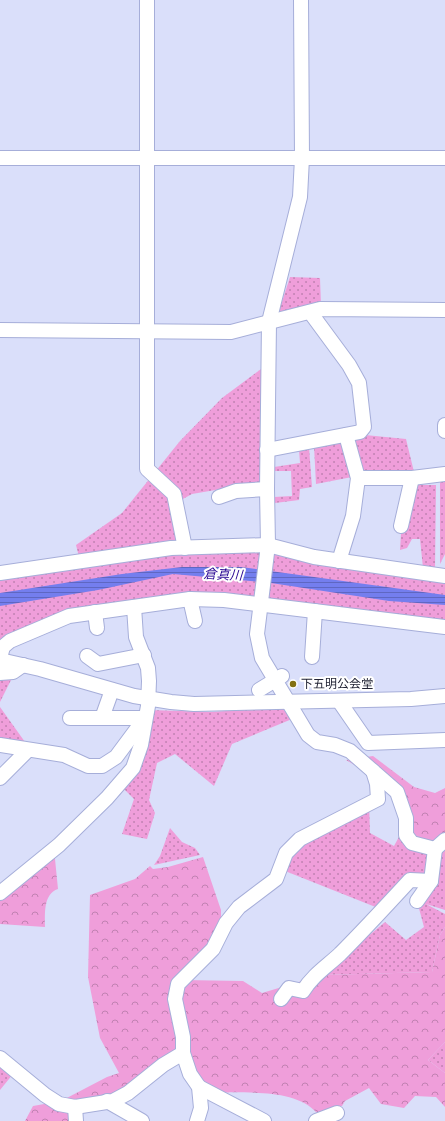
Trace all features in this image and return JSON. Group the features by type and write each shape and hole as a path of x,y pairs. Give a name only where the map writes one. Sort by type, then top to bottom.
{"street":[{"path":"147,0 147,469 174,494 185,548"},
{"path":"301,0 302,158 300,196 269,322 267,450 268,545 257,634 262,658 279,678 289,702 308,735 316,742 335,745 350,751 397,792 406,818 406,835 412,843 440,845 431,880 417,901"},
{"path":"0,158 445,158"},
{"path":"0,330 231,332 320,310 445,310"},
{"path":"267,450 360,432 364,427 359,383 349,365 310,312"},
{"path":"445,425 445,431"},
{"path":"339,561 353,516 358,478 346,435"},
{"path":"358,478 412,478 445,474"},
{"path":"401,526 412,478"},
{"path":"219,497 236,491 267,489"},
{"path":"0,573 133,553 185,548 268,545 314,557 445,576"},
{"path":"190,599 195,621"},
{"path":"445,627 315,611 260,602 190,599 69,616 10,641 3,647 0,659 149,699 194,704 411,700 445,696"},
{"path":"0,893 59,845 107,798 133,768 141,745 149,699 148,668 136,637 134,607"},
{"path":"312,657 315,611"},
{"path":"96,612 98,628"},
{"path":"92,684 87,656 98,664 144,655"},
{"path":"0,673 13,672 23,665"},
{"path":"259,690 279,678"},
{"path":"102,718 112,690"},
{"path":"339,701 368,743 445,740"},
{"path":"70,718 145,718"},
{"path":"0,745 64,755 88,766 102,766 116,757 145,718"},
{"path":"0,778 28,750"},
{"path":"264,1121 199,1087 190,1074 183,1053 183,1037 175,999 178,984 213,949 226,923 239,907 276,879 286,853 300,839 378,799 378,784 373,771"},
{"path":"388,785 393,801"},
{"path":"281,999 289,988 294,991 303,991 312,977 343,951 410,880 431,880"},
{"path":"0,1058 45,1095 76,1114 133,1090 163,1065 183,1053"},
{"path":"198,1121 201,1108 199,1087"},
{"path":"107,1102 142,1121"},
{"path":"316,1121 337,1113"}],"green space":[{"path":"290,277 320,278 321,306 277,317"},
{"path":"261,369 263,423 260,486 227,488 192,494 170,506 180,543 79,557 76,545 122,513 180,441 222,398"},
{"path":"365,435 406,439 414,472 352,477 316,484 314,446"},
{"path":"309,447 312,487 300,489 299,500 275,503 274,497 292,496 291,471 273,471 274,467 300,463 299,450"},
{"path":"440,477 445,477 445,554 440,564"},
{"path":"412,485 436,485 435,569 423,568 420,539 412,539 407,548 400,550 401,533 398,516"},
{"path":"233,546 445,576 445,631 224,600 69,616 0,646 0,575"},
{"path":"0,674 13,676 0,702"},
{"path":"0,707 25,742 0,745"},
{"path":"286,707 292,719 232,744 214,786 175,754 157,763 149,800 155,813 147,839 122,834 134,799 124,789 150,710 211,712"},
{"path":"373,756 414,787 435,793 445,788 445,836 435,849 412,843 389,785 346,760"},
{"path":"369,803 370,833 394,846 406,824 445,836 445,910 426,904 445,914 445,927 440,935 432,972 322,975 385,922 406,940 424,927 417,901 427,880 410,880 383,910 280,869 286,853"},
{"path":"170,828 182,842 195,848 200,855 154,865 160,856"},
{"path":"54,849 58,889 50,895 47,900 45,927 0,924 0,899"},
{"path":"203,857 221,910 221,932 183,980 243,981 262,993 322,975 432,972 440,935 445,927 445,1042 428,1060 445,1073 445,1107 436,1097 415,1096 404,1108 381,1104 369,1088 345,1101 342,1106 317,1113 307,1105 295,1099 281,1095 210,1092 183,1054 128,1093 72,1106 72,1121 25,1121 33,1106 61,1101 107,1077 119,1073 100,1038 88,977 90,895 135,879 150,866 153,869 168,867"},
{"path":"445,1042 445,1073 428,1060"},
{"path":"0,1065 13,1074 0,1090"}],"water":[{"name":"倉真川","path":"182,567 241,567 445,595 445,605 389,601 271,583 173,574 98,590 0,606 0,593 122,574"}],"place":[{"name":"下五明公会堂","path":"293,684"}]}
